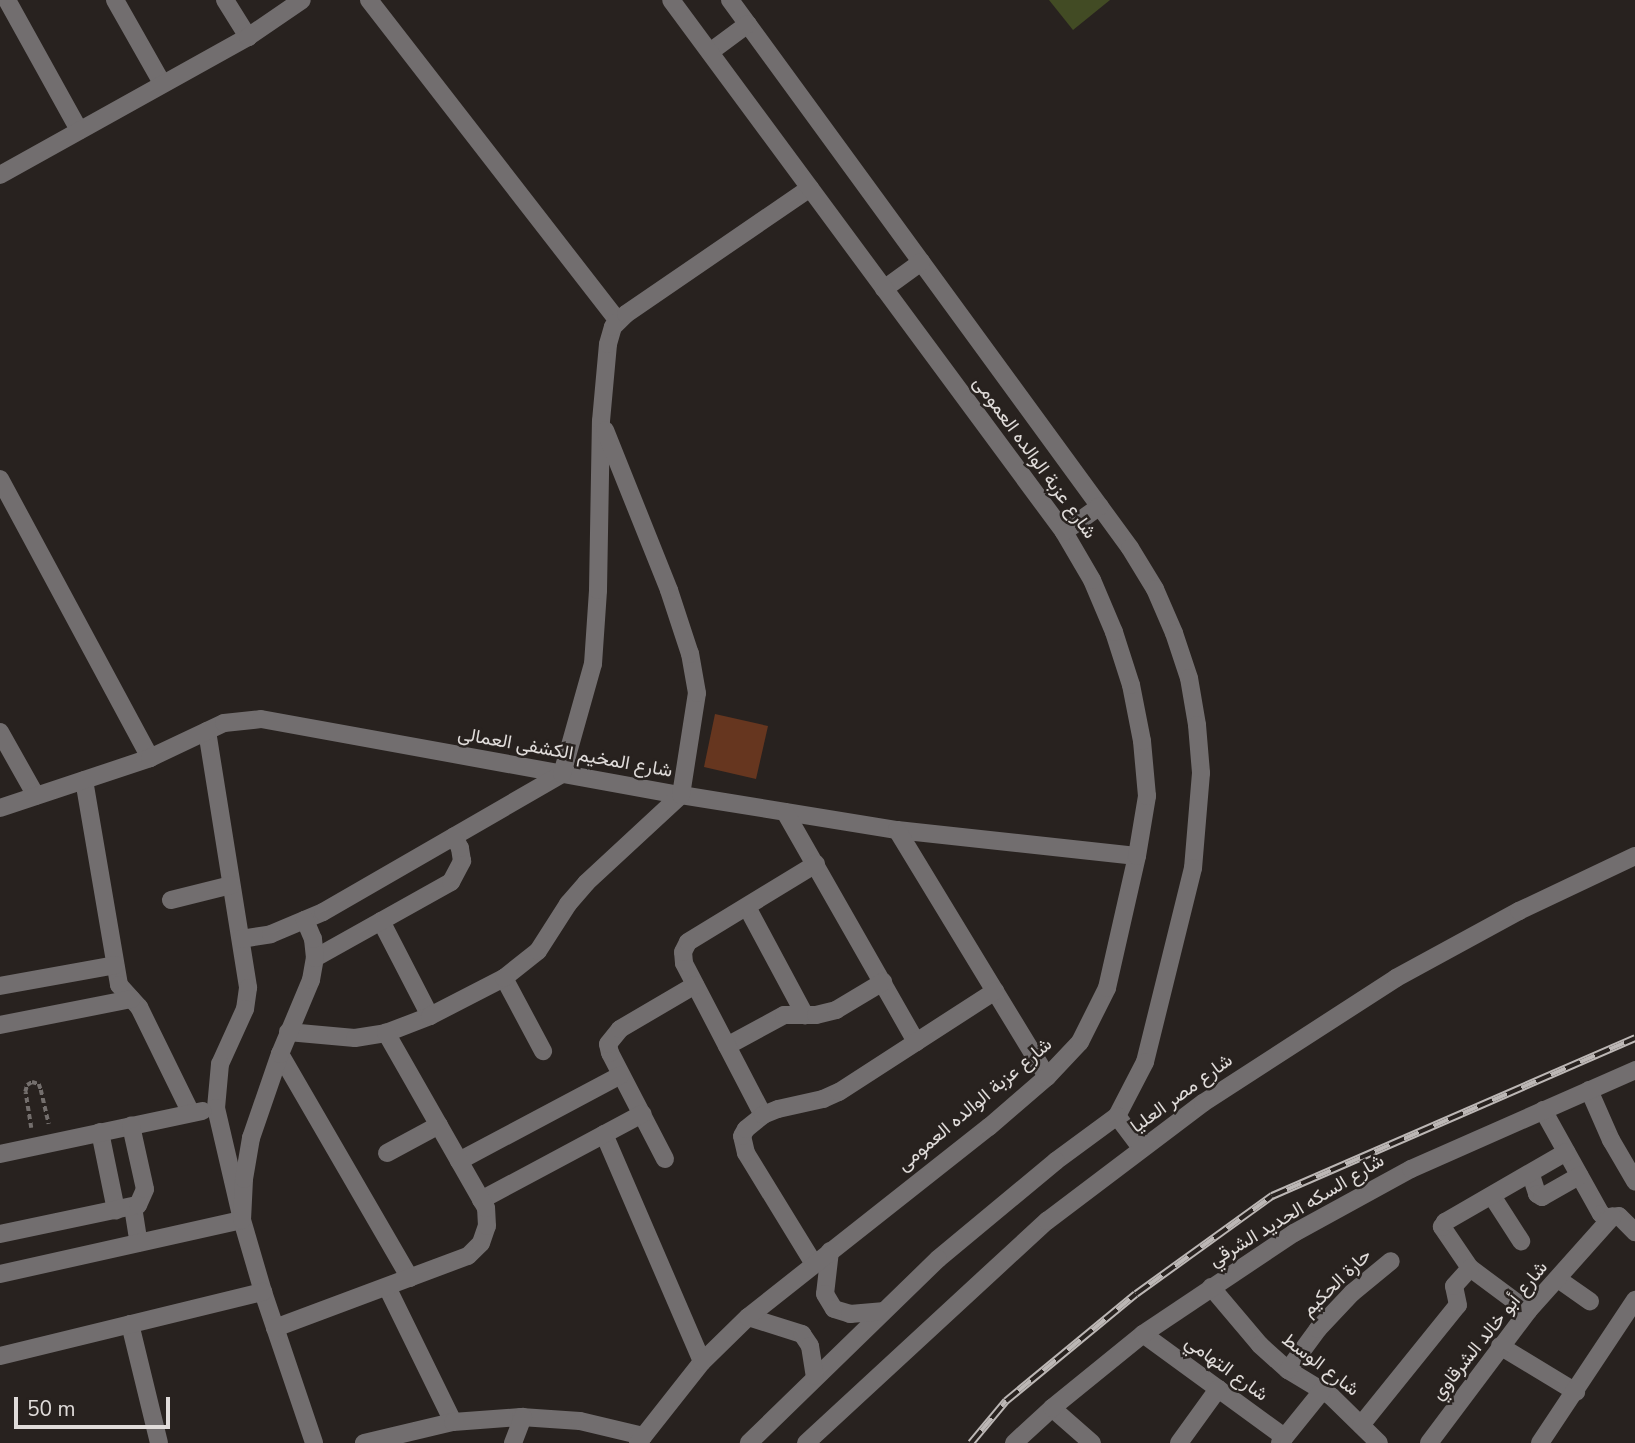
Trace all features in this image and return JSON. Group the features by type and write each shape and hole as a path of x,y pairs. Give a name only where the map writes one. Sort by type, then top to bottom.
{"street":[{"path":"7,0 79,130"},
{"path":"115,0 162,83"},
{"path":"225,0 248,37"},
{"path":"0,175 248,37 302,0"},
{"path":"369,0 618,321"},
{"name":"شارع عزبة الوالده العمومى","path":"640,1439 702,1362 748,1317 1047,1077 1080,1042 1107,988 1137,856 1147,796 1142,741 1131,685 1105,611 1064,532 671,0"},
{"name":"شارع عزبة الوالده العمومى","path":"730,0 1100,506 1155,589 1174,633 1191,690 1201,773 1193,868 1145,1062 1117,1116"},
{"path":"710,52 748,24"},
{"path":"241,939 271,934 305,920 562,774 593,664 598,590 601,421 608,344 613,327 810,188"},
{"path":"884,289 921,262"},
{"path":"288,1032 355,1038 386,1033 430,1016 504,978 538,951 568,904 586,883 681,795 697,693 690,654 669,590 638,520 601,421"},
{"path":"0,479 4,498 150,758"},
{"path":"1064,532 1100,506"},
{"name":"شارع المخيم الكشفى العمالى","path":"0,808 150,758 207,731 242,719 261,719 681,795 897,830 1137,856"},
{"path":"207,731 248,988 245,1009 220,1065 216,1108 242,1220 263,1292 314,1443"},
{"path":"0,732 36,796"},
{"path":"84,780 119,985 139,1007 191,1113"},
{"path":"785,811 916,1042"},
{"path":"897,830 1047,1077"},
{"path":"315,958 451,882 462,861 460,848 454,837"},
{"name":"شارع مصر العليا","path":"806,1443 1011,1252 1142,1149 1266,1060 1396,978 1519,911 1635,856"},
{"path":"763,1115 684,963 684,952 688,942 816,864"},
{"path":"171,900 231,885"},
{"path":"747,907 805,1015"},
{"path":"242,1220 244,1179 251,1139 288,1032 311,980 315,958 313,939 305,920"},
{"path":"381,921 430,1016"},
{"path":"0,986 115,965"},
{"path":"504,978 543,1051"},
{"path":"727,1046 784,1015 836,1010 883,982"},
{"path":"665,1159 610,1053 608,1044 612,1036 695,985"},
{"path":"814,1264 742,1145 742,1136 746,1129 763,1115 839,1092 995,991"},
{"path":"0,1025 131,999"},
{"path":"275,1328 468,1256 481,1243 487,1226 486,1208 386,1033"},
{"path":"280,1054 410,1278"},
{"name":"شارع السكه الحديد الشرقي","path":"1014,1443 1052,1408 1143,1334 1294,1233 1382,1184 1635,1070"},
{"path":"459,1161 621,1075"},
{"path":"1589,1090 1634,1176"},
{"path":"0,1154 216,1108"},
{"path":"1543,1110 1601,1214 1608,1218 1619,1216 1635,1232"},
{"path":"481,1200 642,1114"},
{"path":"1117,1116 1142,1149"},
{"name":"شارع مصر العليا","path":"749,1443 882,1311 996,1209 1117,1116"},
{"path":"387,1153 439,1125"},
{"path":"0,1234 124,1209 141,1201 145,1189 131,1126"},
{"path":"100,1132 124,1209 139,1243"},
{"path":"604,1134 702,1362"},
{"path":"1528,1311 1470,1268 1443,1224 1531,1175 1566,1152"},
{"path":"1531,1175 1537,1194 1542,1197 1579,1176"},
{"path":"1492,1196 1521,1241"},
{"name":"شارع أبو خالد الشرقاوي","path":"1429,1443 1528,1311 1613,1216"},
{"path":"0,1274 242,1220"},
{"path":"830,1251 825,1294 834,1309 850,1314 882,1311"},
{"name":"حارة الحكيم","path":"1288,1370 1318,1329 1352,1293 1391,1261"},
{"path":"1361,1425 1458,1305 1460,1300 1454,1286 1470,1268"},
{"path":"1558,1279 1590,1301"},
{"path":"387,1287 450,1423"},
{"name":"شارع الوسط","path":"1211,1287 1260,1345 1288,1370 1331,1396 1375,1442"},
{"path":"0,1356 263,1292"},
{"path":"1541,1443 1635,1300"},
{"path":"748,1317 802,1334 810,1346 815,1376"},
{"path":"130,1324 159,1443"},
{"name":"شارع التهامي","path":"1143,1334 1282,1440"},
{"path":"1500,1346 1576,1392"},
{"path":"1179,1443 1218,1389"},
{"path":"1282,1440 1322,1391"},
{"path":"1052,1408 1092,1443"},
{"path":"513,1443 523,1417"},
{"path":"364,1443 450,1423 523,1417 580,1420 640,1439"},
{"path":"439,1443 450,1423"}],"path":[{"path":"32,1082 39,1084 41,1090 44,1145 25,1092 27,1085 32,1082"}],"green space":[{"path":"1049,0 1110,0 1073,30"}],"building":[{"path":"715,714 768,726 756,779 704,767"}],"railway":[{"path":"971,1443 1006,1401 1136,1294 1272,1196 1635,1038"}]}
